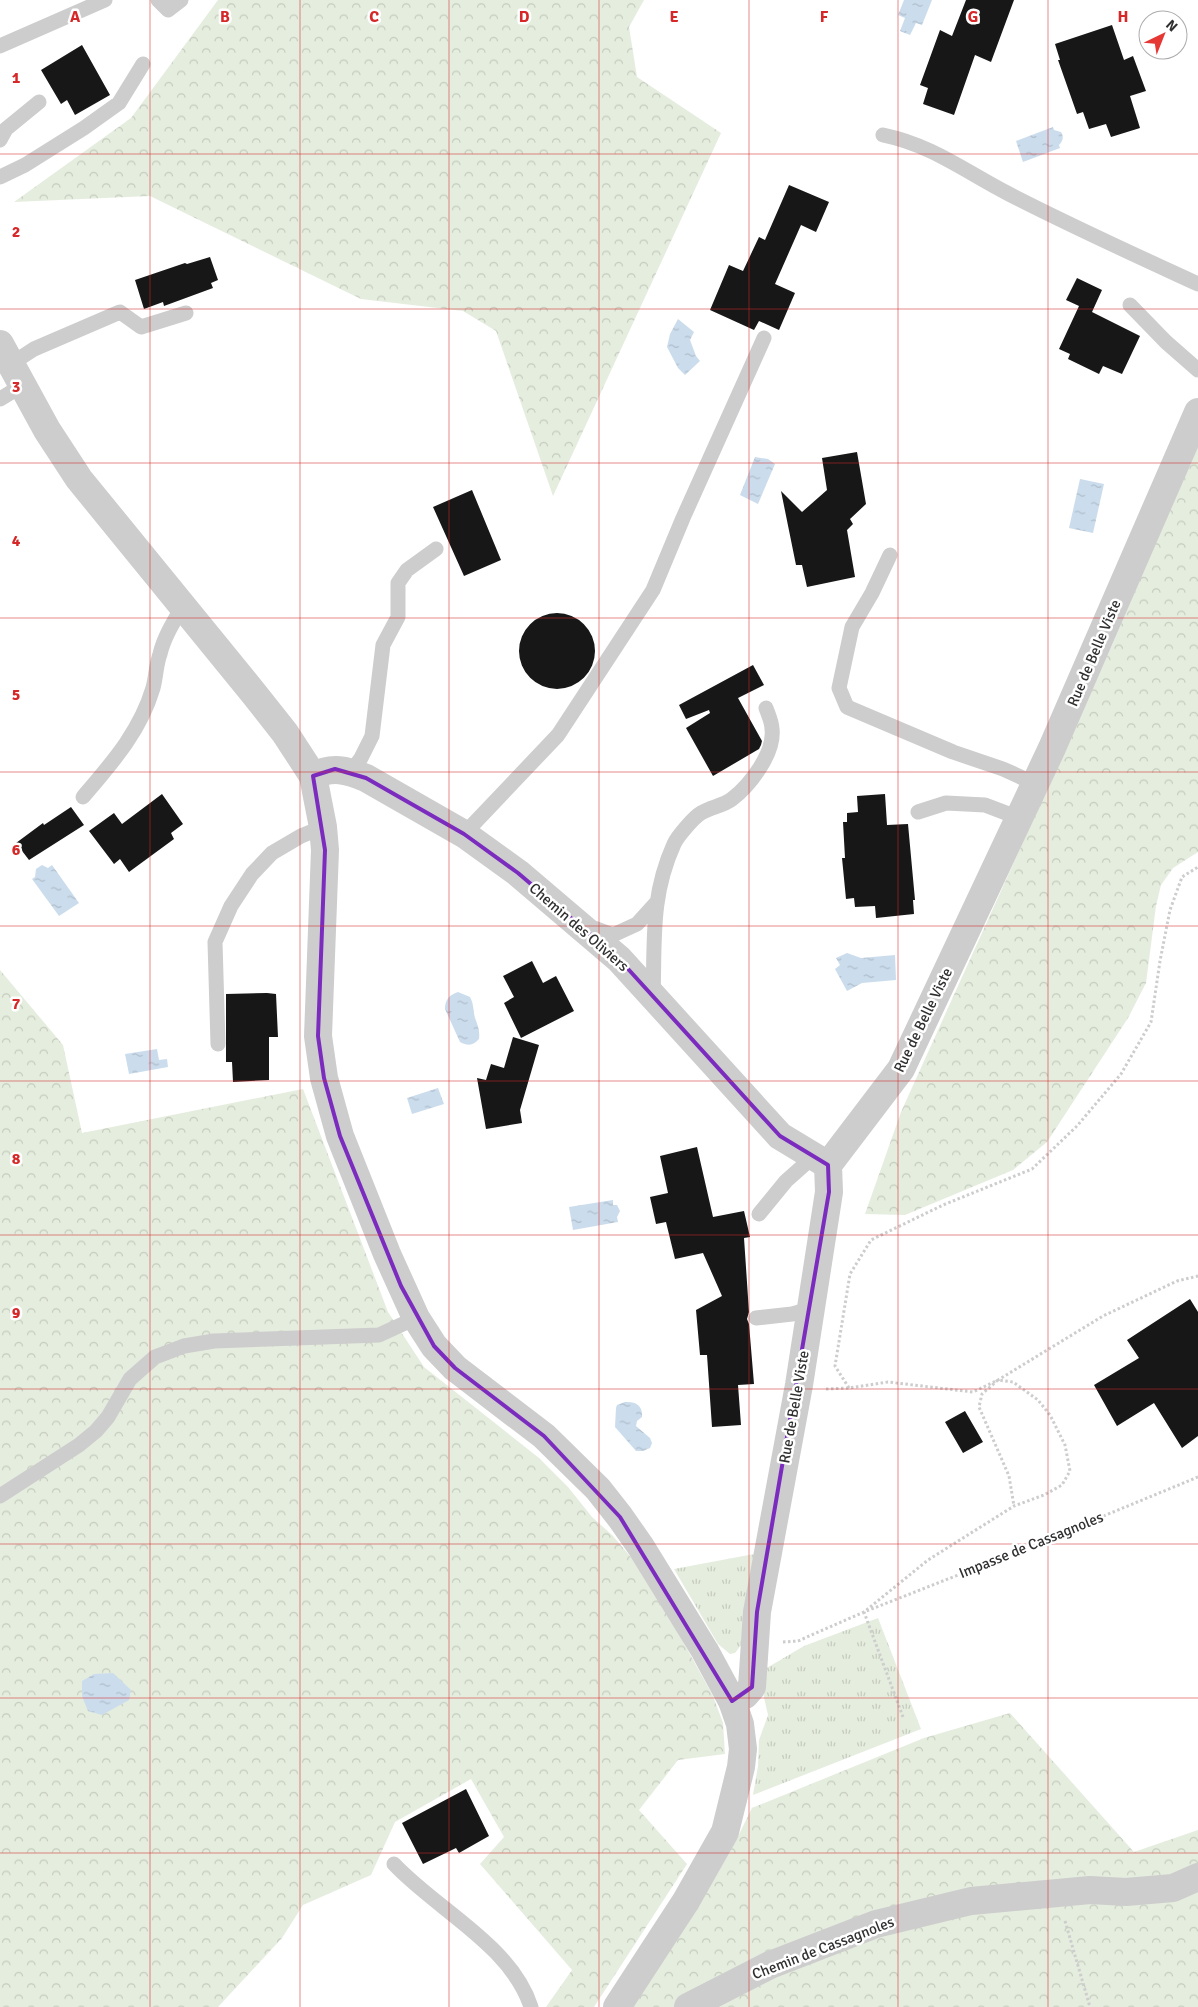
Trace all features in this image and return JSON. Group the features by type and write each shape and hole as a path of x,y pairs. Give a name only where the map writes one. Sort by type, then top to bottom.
{"street":[{"path":"8,373 79,479 285,733 313,776 323,827 325,850 318,1036 324,1078 340,1136 387,1254 416,1318 434,1346 455,1368 544,1436 609,1503 641,1547 705,1651 732,1701 740,1724 744,1749 725,1832 686,1901 617,2007"},
{"name":"Rue de Belle Viste","path":"732,1701 745,1695 752,1687 763,1579 799,1384 829,1192 820,1161 901,1069 1036,784 1198,412"},
{"name":"Chemin des Oliviers","path":"313,776 323,771 336,769 366,778 464,834 518,873 619,959 780,1136 820,1161"},
{"name":"Chemin de Cassagnoles","path":"688,2007 770,1965 876,1924 971,1901 1090,1890 1126,1892 1173,1888 1198,1877"}],"lane":[{"path":"0,46 105,0"},
{"path":"158,0 168,10 181,0"},
{"path":"0,177 25,165 67,139 119,103 144,64"},
{"path":"0,140 6,129 39,102"},
{"path":"883,135 906,140 945,157 1004,191 1057,218 1198,284"},
{"path":"1130,305 1166,342 1198,370"},
{"path":"8,373 34,349 120,312 141,327 186,313"},
{"path":"464,834 558,735 653,590 683,518 764,338"},
{"path":"351,772 361,758 372,736 383,646 398,617 398,582 407,570 436,549"},
{"path":"890,555 872,593 852,628 839,688 847,707 953,752 1003,769 1036,784"},
{"path":"83,797 116,759 134,732 153,689 160,654 170,628 183,606"},
{"path":"653,997 653,931 656,902 660,882 674,842 699,814 731,799 758,771 771,750 772,729 766,708"},
{"path":"918,812 946,803 986,805 1019,818"},
{"path":"218,1044 215,942 231,906 252,874 272,853 301,836 323,827"},
{"path":"574,921 613,935 637,924 656,902"},
{"path":"759,1214 786,1181 820,1161"},
{"path":"756,1318 792,1314 810,1309"},
{"path":"0,1496 79,1445 96,1431 108,1417 130,1379 155,1357 184,1346 214,1341 379,1335 416,1318"},
{"path":"394,1864 410,1881 454,1915 495,1952 519,1979 532,2007"}],"path":[{"path":"849,1388 835,1366 836,1358 850,1274 871,1240 943,1205 1032,1169 1077,1126 1121,1074 1151,1022 1170,910 1182,877 1198,867"},
{"path":"799,1384 811,1388 849,1388 888,1382 973,1392 998,1380 1103,1316 1177,1281 1198,1276"},
{"path":"998,1380 982,1394 979,1407 1009,1476 1014,1506"},
{"name":"Impasse de Cassagnoles","path":"864,1612 928,1560 1014,1506 1044,1495 1062,1485 1070,1471 1065,1445 1050,1415 1038,1400 1013,1382 998,1380"},
{"name":"Impasse de Cassagnoles","path":"755,1643 798,1642 864,1612 1198,1477"},
{"path":"864,1612 903,1717"},
{"path":"1063,1917 1069,1931 1080,1978 1090,2007"}],"highlighted area":[{"path":"335,769 366,778 464,834 518,873 619,959 780,1136 828,1165 829,1192 757,1612 752,1687 732,1701 620,1517 544,1436 455,1368 434,1346 401,1286 340,1136 324,1078 318,1036 325,850 313,776"}],"green space":[{"path":"218,0 644,0 629,27 637,77 721,133 553,496 496,331 463,311 361,299 150,196 14,202 131,118"},
{"path":"1198,440 1198,852 1173,868 1161,885 1156,906 1146,983 1128,1018 1047,1142 1013,1170 905,1215 865,1214 901,1112 1113,643"},
{"path":"0,970 63,1045 82,1133 303,1089 388,1312 424,1367 539,1458 568,1487 592,1517 612,1535 647,1576 713,1696 723,1723 725,1754 678,1760 639,1810 687,1864 594,2007 546,2007 572,1970 480,1864 504,1837 471,1779 395,1822 371,1875 303,1905 282,1938 218,2007 0,2007"},
{"path":"754,1554 745,1602 742,1644 735,1653 730,1654 718,1644 674,1569"},
{"path":"878,1618 921,1729 753,1795 758,1766 759,1740 768,1715 763,1693 765,1669 804,1646"},
{"path":"1010,1713 1134,1852 1198,1830 1198,2007 632,2007 711,1885 752,1808 924,1738"}],"water":[{"path":"904,0 932,0 922,25 916,23 910,35 900,31 905,18 898,15"},
{"path":"1053,127 1054,130 1062,134 1063,139 1059,145 1060,148 1023,162 1016,141"},
{"path":"678,319 694,332 690,340 700,361 685,375 678,368 667,347 670,334"},
{"path":"755,457 768,459 775,464 758,504 740,495"},
{"path":"1080,479 1104,484 1093,533 1069,528"},
{"path":"42,865 48,868 52,865 79,903 59,916 32,879 35,877 36,869"},
{"path":"847,953 861,958 895,955 896,980 862,983 847,991 835,969 840,965 836,958"},
{"path":"458,992 470,997 478,1028 479,1039 475,1043 468,1045 460,1042 445,1009 448,998"},
{"path":"157,1049 159,1060 167,1059 168,1067 129,1074 125,1054"},
{"path":"438,1088 444,1104 412,1114 407,1098"},
{"path":"613,1200 613,1205 617,1205 620,1211 617,1217 618,1222 573,1230 569,1207"},
{"path":"625,1402 635,1403 640,1407 642,1417 637,1421 636,1426 650,1438 652,1443 650,1448 636,1451 615,1427 617,1405"},
{"path":"113,1673 131,1690 129,1700 102,1715 88,1711 82,1696 82,1681 94,1674"}],"building":[{"path":"966,0 1014,0 991,62 975,55 954,115 923,104 928,88 920,85 940,30 952,36"},
{"path":"1112,25 1124,60 1133,56 1146,91 1130,96 1140,128 1111,137 1106,124 1089,129 1083,112 1077,114 1058,60 1060,60 1055,44"},
{"path":"82,45 110,95 75,115 67,100 61,104 41,70"},
{"path":"789,185 829,202 816,232 801,225 775,284 795,293 779,330 759,321 754,330 710,310 729,265 743,271 759,237 765,240"},
{"path":"210,257 218,280 211,283 213,288 164,306 163,302 144,309 135,280 185,263"},
{"path":"1077,278 1102,290 1092,312 1140,336 1122,374 1103,366 1099,374 1068,359 1070,354 1059,349 1079,306 1066,300"},
{"path":"857,452 866,504 850,519 853,524 847,530 855,577 807,587 802,565 796,565 781,491 802,512 827,490 822,458"},
{"path":"472,490 501,560 464,576 433,507"},
{"path":"557,613 571,616 584,624 592,637 595,651 592,665 584,678 571,686 557,689 543,686 530,678 522,665 519,651 522,637 530,624 543,616"},
{"path":"753,665 764,685 738,698 762,741 761,745 759,749 713,776 686,728 710,713 709,710 686,719 679,705"},
{"path":"162,794 183,824 171,833 174,839 129,872 120,859 114,864 89,831 114,813 122,824"},
{"path":"885,794 887,825 908,824 915,900 913,900 914,914 876,918 875,906 855,907 854,898 846,899 842,858 845,858 843,822 847,822 847,813 858,812 857,796"},
{"path":"71,807 84,825 29,860 16,843 43,823 44,825"},
{"path":"532,961 543,983 556,976 574,1011 521,1038 504,1003 514,997 503,976"},
{"path":"226,994 276,994 278,1037 269,1037 269,1080 233,1082 232,1062 226,1062"},
{"path":"513,1037 539,1045 520,1110 522,1123 486,1129 477,1078 486,1080 491,1064 504,1068"},
{"path":"697,1147 713,1217 744,1211 750,1237 744,1238 749,1312 747,1319 754,1384 738,1385 741,1425 712,1427 707,1355 700,1355 696,1310 722,1296 703,1253 675,1259 666,1222 656,1224 650,1197 668,1193 660,1156"},
{"path":"1190,1299 1198,1312 1198,1436 1182,1448 1154,1403 1117,1426 1094,1385 1139,1358 1127,1340"},
{"path":"965,1411 983,1442 963,1453 945,1422"},
{"path":"466,1789 489,1836 459,1853 456,1848 423,1864 402,1823"}]}
